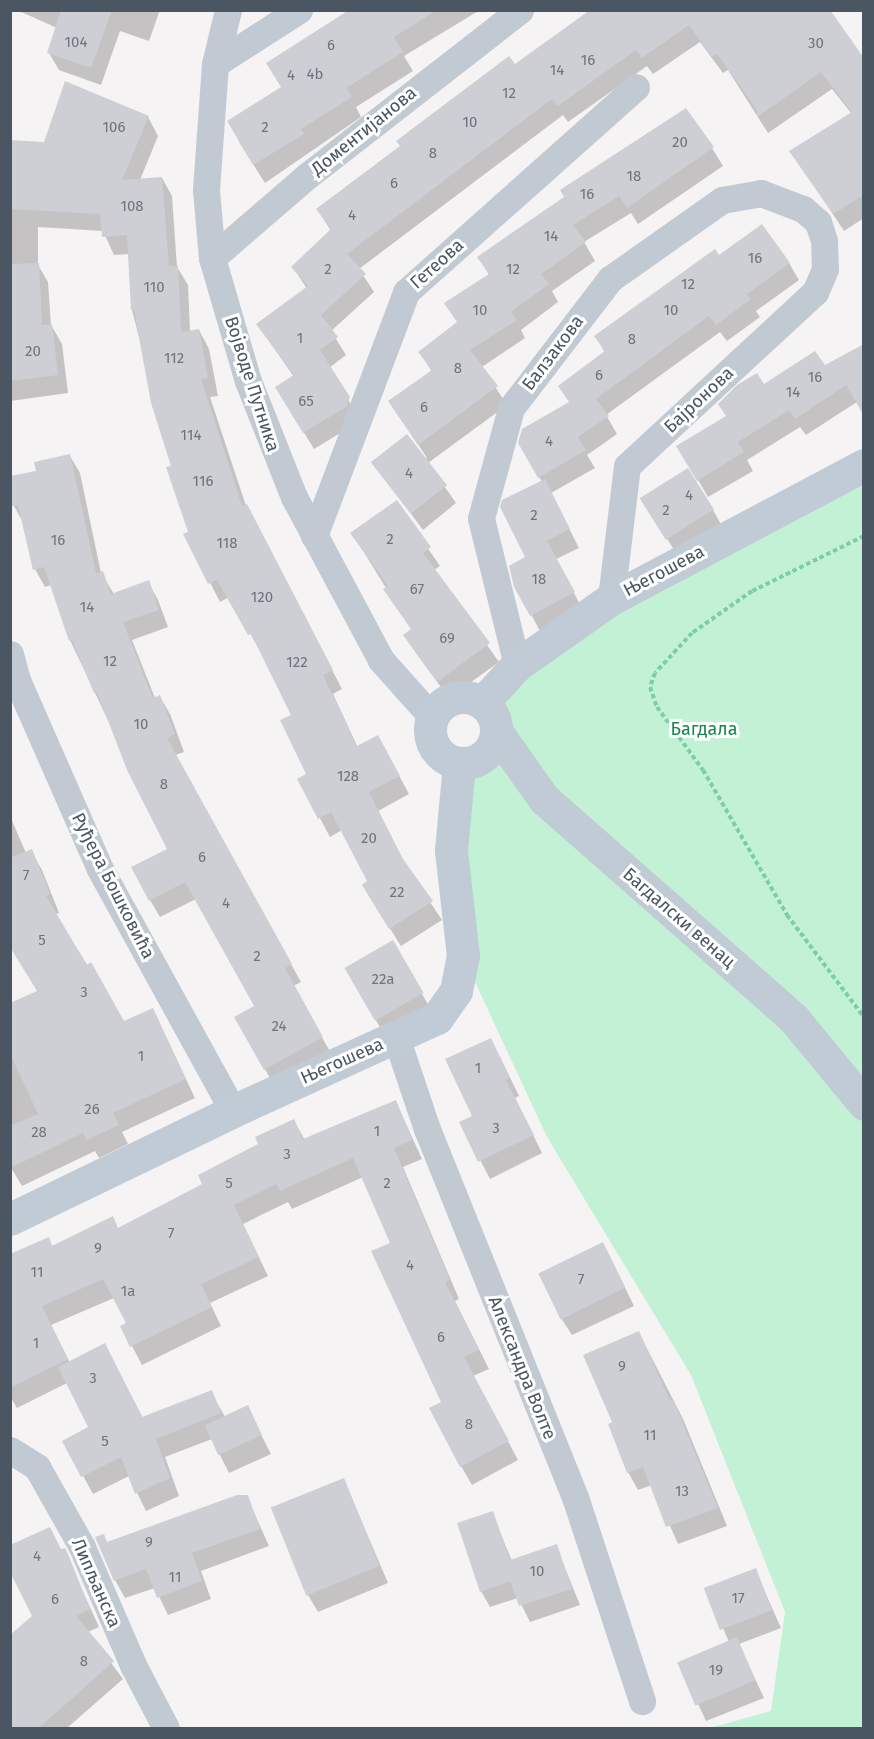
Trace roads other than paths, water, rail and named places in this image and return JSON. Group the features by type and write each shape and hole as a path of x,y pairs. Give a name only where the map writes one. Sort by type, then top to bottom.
{"street":[{"name":"Војводе Путника","path":"228,10 215,64 206,190 212,258 271,447 314,536 381,660 432,717"},
{"path":"215,64 300,10"},
{"name":"Доментијанова","path":"212,258 307,176 520,10"},
{"name":"Гетеова","path":"314,536 406,292 636,87"},
{"name":"Балзакова","path":"517,665 481,518 511,408 610,279 722,200 761,193 803,209 818,222"},
{"name":"Бајронова","path":"611,599 627,466 815,292 825,269 818,222"},
{"name":"Његошева","path":"489,717 517,665 611,599 864,465"},
{"name":"Руђера Бошковића","path":"10,654 17,681 100,869 233,1111"},
{"path":"472,698 489,717 488,751 470,762 459,763 440,754 433,745 432,717 450,699 472,698"},
{"name":"Багдалски венац","path":"489,717 544,800 794,1019 864,1104"},
{"name":"Његошева","path":"10,1219 233,1111 437,1018 456,991 463,956 451,850 459,763"},
{"name":"Александра Волте","path":"396,1037 427,1129 575,1497 642,1701"},
{"name":"Липљанска","path":"10,1450 37,1467 82,1547 133,1665 166,1728"}],"park label":[{"name":"Багдала","path":"704,729"}]}
